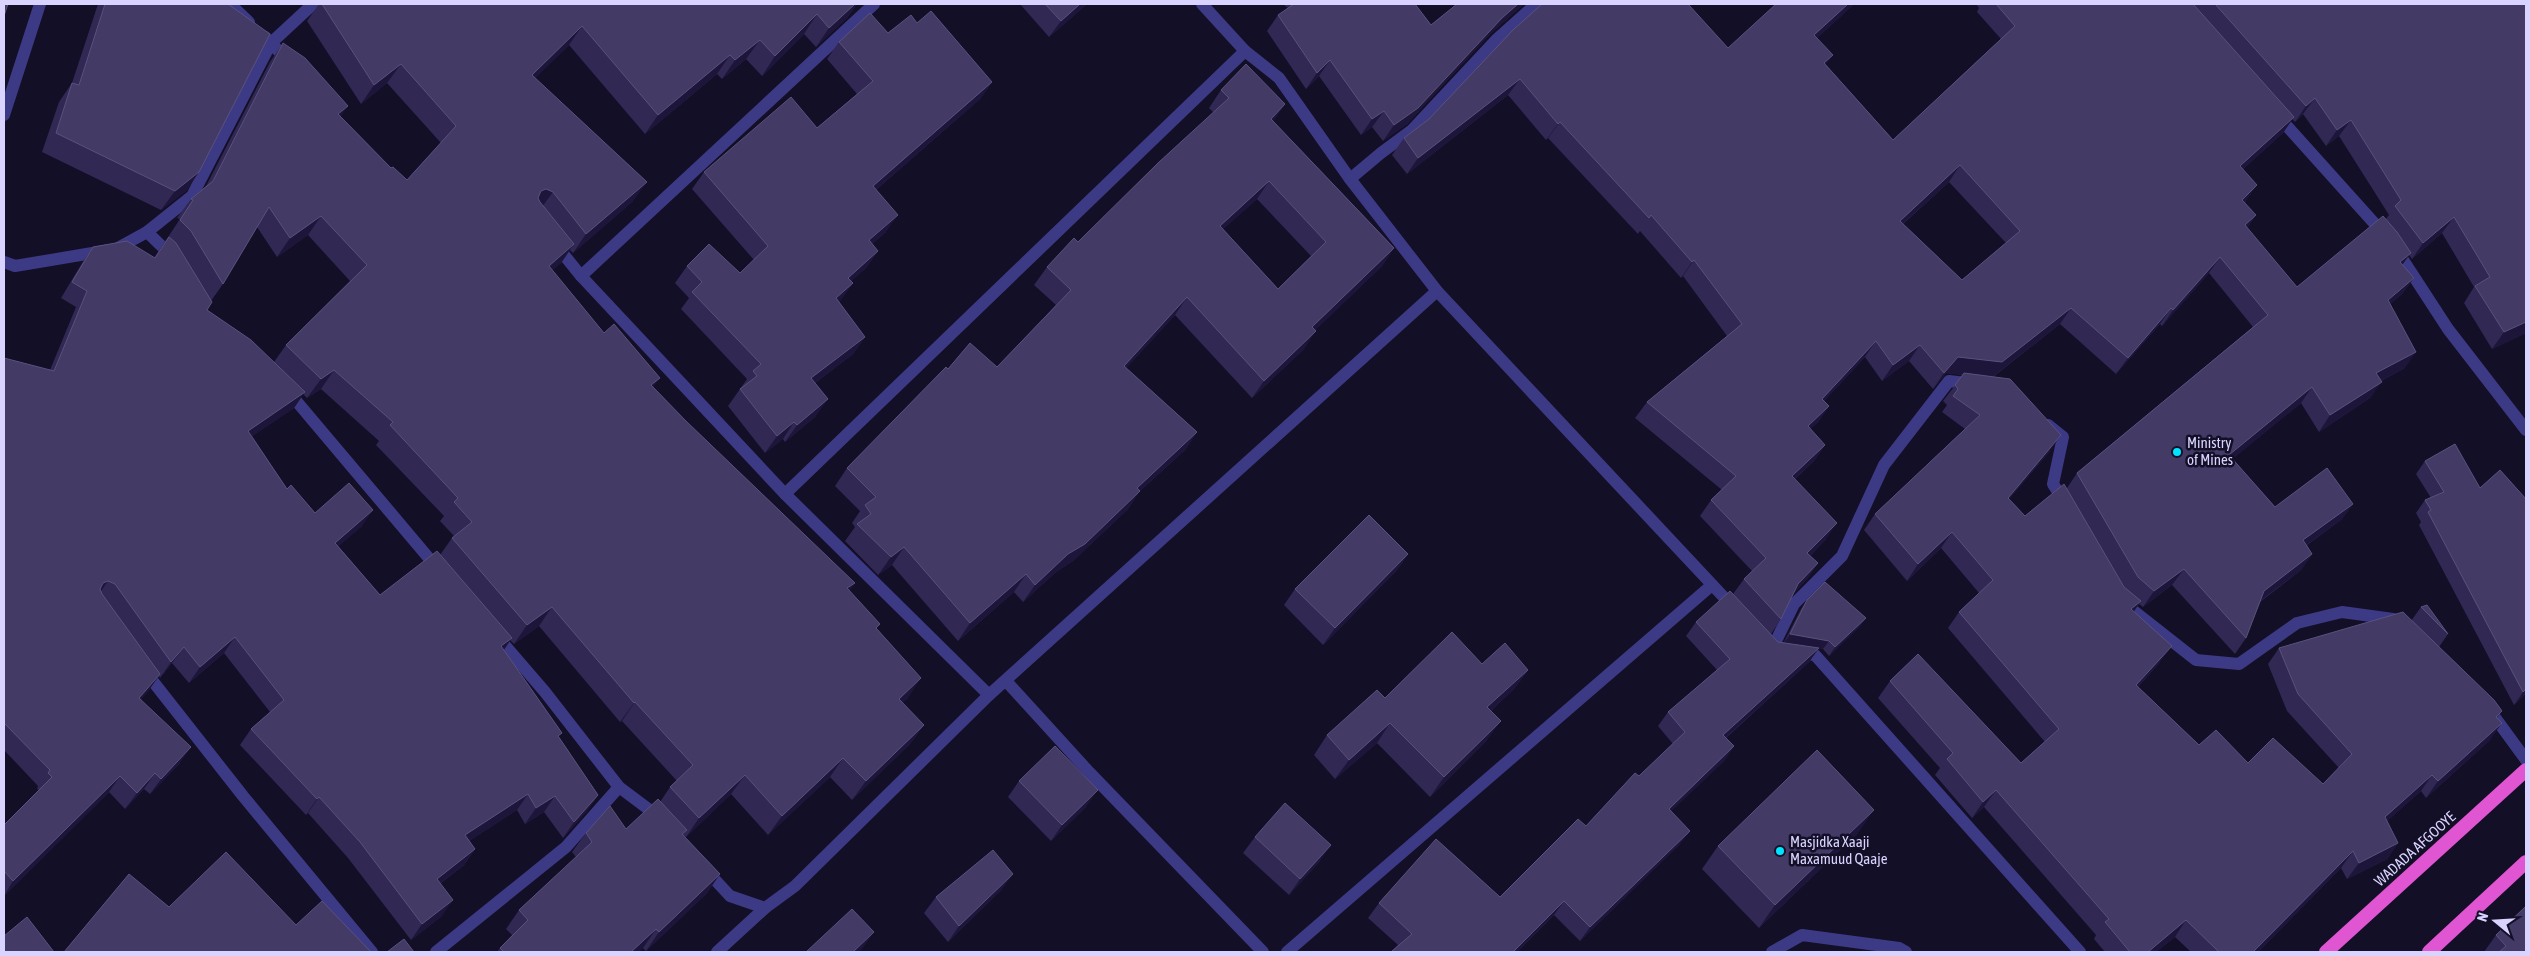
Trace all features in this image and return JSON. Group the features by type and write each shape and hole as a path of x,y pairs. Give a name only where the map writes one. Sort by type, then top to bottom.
{"highway":[{"name":"WADADA AFGOOYE","path":"2326,952 2526,770"},
{"path":"2429,952 2526,862"}],"street":[{"path":"4,116 40,4"},
{"path":"230,4 271,43 296,71"},
{"path":"4,262 15,266 116,249 147,232 192,196 271,43 313,4"},
{"path":"581,276 874,4"},
{"path":"1202,4 1245,51 1279,78 1350,179 1437,292 1745,620"},
{"path":"1350,179 1381,152 1412,130 1496,40 1536,4"},
{"path":"785,494 1245,51"},
{"path":"2268,105 2392,243 2448,329 2526,430"},
{"path":"147,232 171,254 181,270"},
{"path":"551,238 581,276 785,494 989,695"},
{"path":"717,952 765,908 795,886 989,695 1437,292"},
{"path":"277,380 299,401 444,576"},
{"path":"1984,386 1949,381 1884,465 1842,556 1794,604 1769,646 1815,655 2080,952"},
{"path":"2040,419 2063,437 2053,484 2072,517"},
{"path":"1287,952 1712,584"},
{"path":"2115,591 2120,599 2196,660 2240,664 2297,623 2342,612 2393,619 2406,632"},
{"path":"488,627 545,692 619,787 647,808 666,828"},
{"path":"138,661 243,796 372,952"},
{"path":"1006,681 1089,772 1264,952"},
{"path":"2482,704 2526,760"},
{"path":"436,952 566,847 619,787"},
{"path":"698,862 730,896 765,908"},
{"path":"1772,952 1802,935 1899,948 1906,952"}],"building":[{"path":"4,4 8,4 4,16"},
{"path":"105,4 228,4 270,34 199,172 175,191 56,133 72,83 79,85"},
{"path":"322,4 855,4 829,28 817,14 775,56 760,40 735,60 730,55 658,115 582,26 532,75 647,182 586,234 553,192 546,189 541,191 538,198 540,202 574,244 549,266 604,333 614,324 660,378 651,385 855,583 847,588 880,624 876,628 921,678 899,699 924,725 866,781 843,758 782,816 745,775 699,818 670,787 693,765 634,703 552,607 527,625 452,538 472,522 454,502 458,498 390,425 393,422 334,370 321,379 286,345 367,265 321,216 290,238 269,207 223,284 191,231 180,220 193,200 191,199 213,181 283,43 305,58 348,106 338,114 391,168 393,167 407,180 456,126 401,64 374,85"},
{"path":"1045,4 1080,4 1061,21"},
{"path":"1294,4 1415,4 1431,25 1457,4 1518,4 1502,18 1418,108 1394,125 1384,111 1372,119 1330,60 1317,73 1278,15"},
{"path":"1542,4 1688,4 1728,48 1776,4 1848,4 1814,35 1833,55 1824,63 1893,140 2015,26 1996,4 2193,4 2294,117 2240,166 2257,185 2242,200 2256,215 2245,225 2297,287 2383,216 2397,232 2411,253 2400,262 2414,278 2388,300 2416,352 2376,373 2382,382 2330,415 2312,387 2229,455 2275,507 2327,468 2353,504 2303,540 2312,554 2264,591 2246,638 2184,569 2154,591 2138,577 2077,473 2268,315 2220,257 2173,310 2171,308 2128,358 2071,308 2002,362 1958,357 1944,373 1920,345 1893,365 1876,341 1822,399 1829,406 1808,426 1825,445 1792,476 1837,523 1807,553 1818,563 1798,584 1781,619 1744,579 1766,558 1711,500 1736,476 1647,402 1742,324 1694,260 1692,262 1651,215 1649,218 1560,122 1558,124 1520,79 1418,158 1404,138 1429,119 1513,30","holes":["1960,165 2020,231 1962,280 1900,221"]},
{"path":"2215,4 2526,4 2526,322 2504,332 2475,286 2490,277 2454,217 2423,243 2395,206 2401,200 2351,120 2337,130 2315,98 2306,106"},
{"path":"931,11 992,82 873,186 898,215 869,240 878,251 848,278 853,283 836,298 865,337 811,378 828,399 797,425 794,422 777,436 740,389 757,376 753,371 761,364 692,292 702,282 687,266 709,244 740,273 768,246 704,172 791,97 817,128 873,81 839,42 870,13 888,33 911,15 917,23"},
{"path":"1246,64 1285,104 1271,119 1394,248 1312,327 1316,331 1264,381 1187,297 1124,366 1197,432 1137,488 1140,491 1085,544 1068,554 1035,585 1026,574 970,623 904,547 891,557 857,524 871,514 865,505 876,497 847,468 946,367 948,369 970,343 997,367 1071,290 1047,267 1074,238 1078,242 1158,163 1229,98 1221,90","holes":["1269,181 1326,242 1278,289 1220,226"]},
{"path":"169,237 176,243 212,302 207,310 251,340 305,392 248,431 287,489 291,485 315,513 349,483 373,510 335,543 380,595 437,551 512,638 501,646 562,733 558,736 598,795 574,822 555,796 536,808 528,794 465,835 475,849 437,879 453,900 422,924 360,842 319,797 317,799 251,729 284,700 235,637 200,667 184,647 171,662 115,584 108,581 103,583 100,589 102,594 160,674 139,698 191,747 161,779 155,773 137,793 120,776 13,881 4,871 4,825 52,777 48,773 50,770 4,723 4,358 54,371 87,291 72,282 93,247 127,241 155,258"},
{"path":"1964,373 2010,379 2061,435 2008,498 2025,516 2064,484 2124,587 2141,601 2131,609 2172,646 2136,685 2199,745 2216,730 2248,763 2273,738 2323,784 2352,754 2298,694 2279,648 2403,612 2494,700 2502,711 2496,717 2502,723 2438,781 2432,775 2385,817 2398,843 2359,863 2353,851 2253,952 2219,952 2186,920 2148,952 2130,952 2105,922 2109,919 1996,790 1983,802 1947,759 1953,753 1890,681 1918,654 2021,763 2059,729 1959,612 1993,580 1952,532 1918,564 1875,514 1980,415 1953,396 1958,389 1955,385"},
{"path":"2455,444 2480,488 2500,470 2526,499 2526,689 2523,692 2428,512 2431,510 2425,500 2444,492 2425,461"},
{"path":"1369,515 1408,554 1335,628 1295,589"},
{"path":"1825,582 1866,618 1835,647 1829,641 1790,634 1807,600"},
{"path":"1730,591 1778,642 1819,648 1723,735 1734,746 1669,809 1690,831 1590,927 1564,901 1513,952 1393,952 1412,934 1379,903 1436,839 1500,897 1578,819 1586,826 1635,773 1639,776 1685,732 1668,712 1730,659 1696,622"},
{"path":"2427,605 2448,634 2421,607"},
{"path":"1452,632 1482,664 1505,643 1528,670 1487,707 1501,721 1444,777 1390,723 1349,760 1327,735 1377,690 1385,698"},
{"path":"1055,746 1098,790 1062,825 1019,781"},
{"name":"Masjidka Xaaji Maxamuud Qaaje","path":"1817,750 1874,810 1775,905 1718,846"},
{"path":"658,799 687,830 682,834 720,874 659,932 656,929 631,952 504,952 500,948 528,920 519,910 592,842 586,833 610,806 626,829"},
{"path":"1285,803 1331,845 1300,879 1255,837"},
{"path":"993,850 1013,874 959,926 936,897"},
{"path":"226,852 296,925 322,901 371,952 64,952 129,874 169,907"},
{"path":"2526,906 2526,952 2499,952 2506,946 2496,935"},
{"path":"852,909 874,932 853,952 806,952"},
{"path":"27,917 54,952 4,952 4,936"},
{"path":"404,939 414,952 387,952"}],"place":[{"name":"Ministry of Mines","path":"2177,452"},
{"name":"Masjidka Xaaji Maxamuud Qaaje","path":"1780,851"}]}
